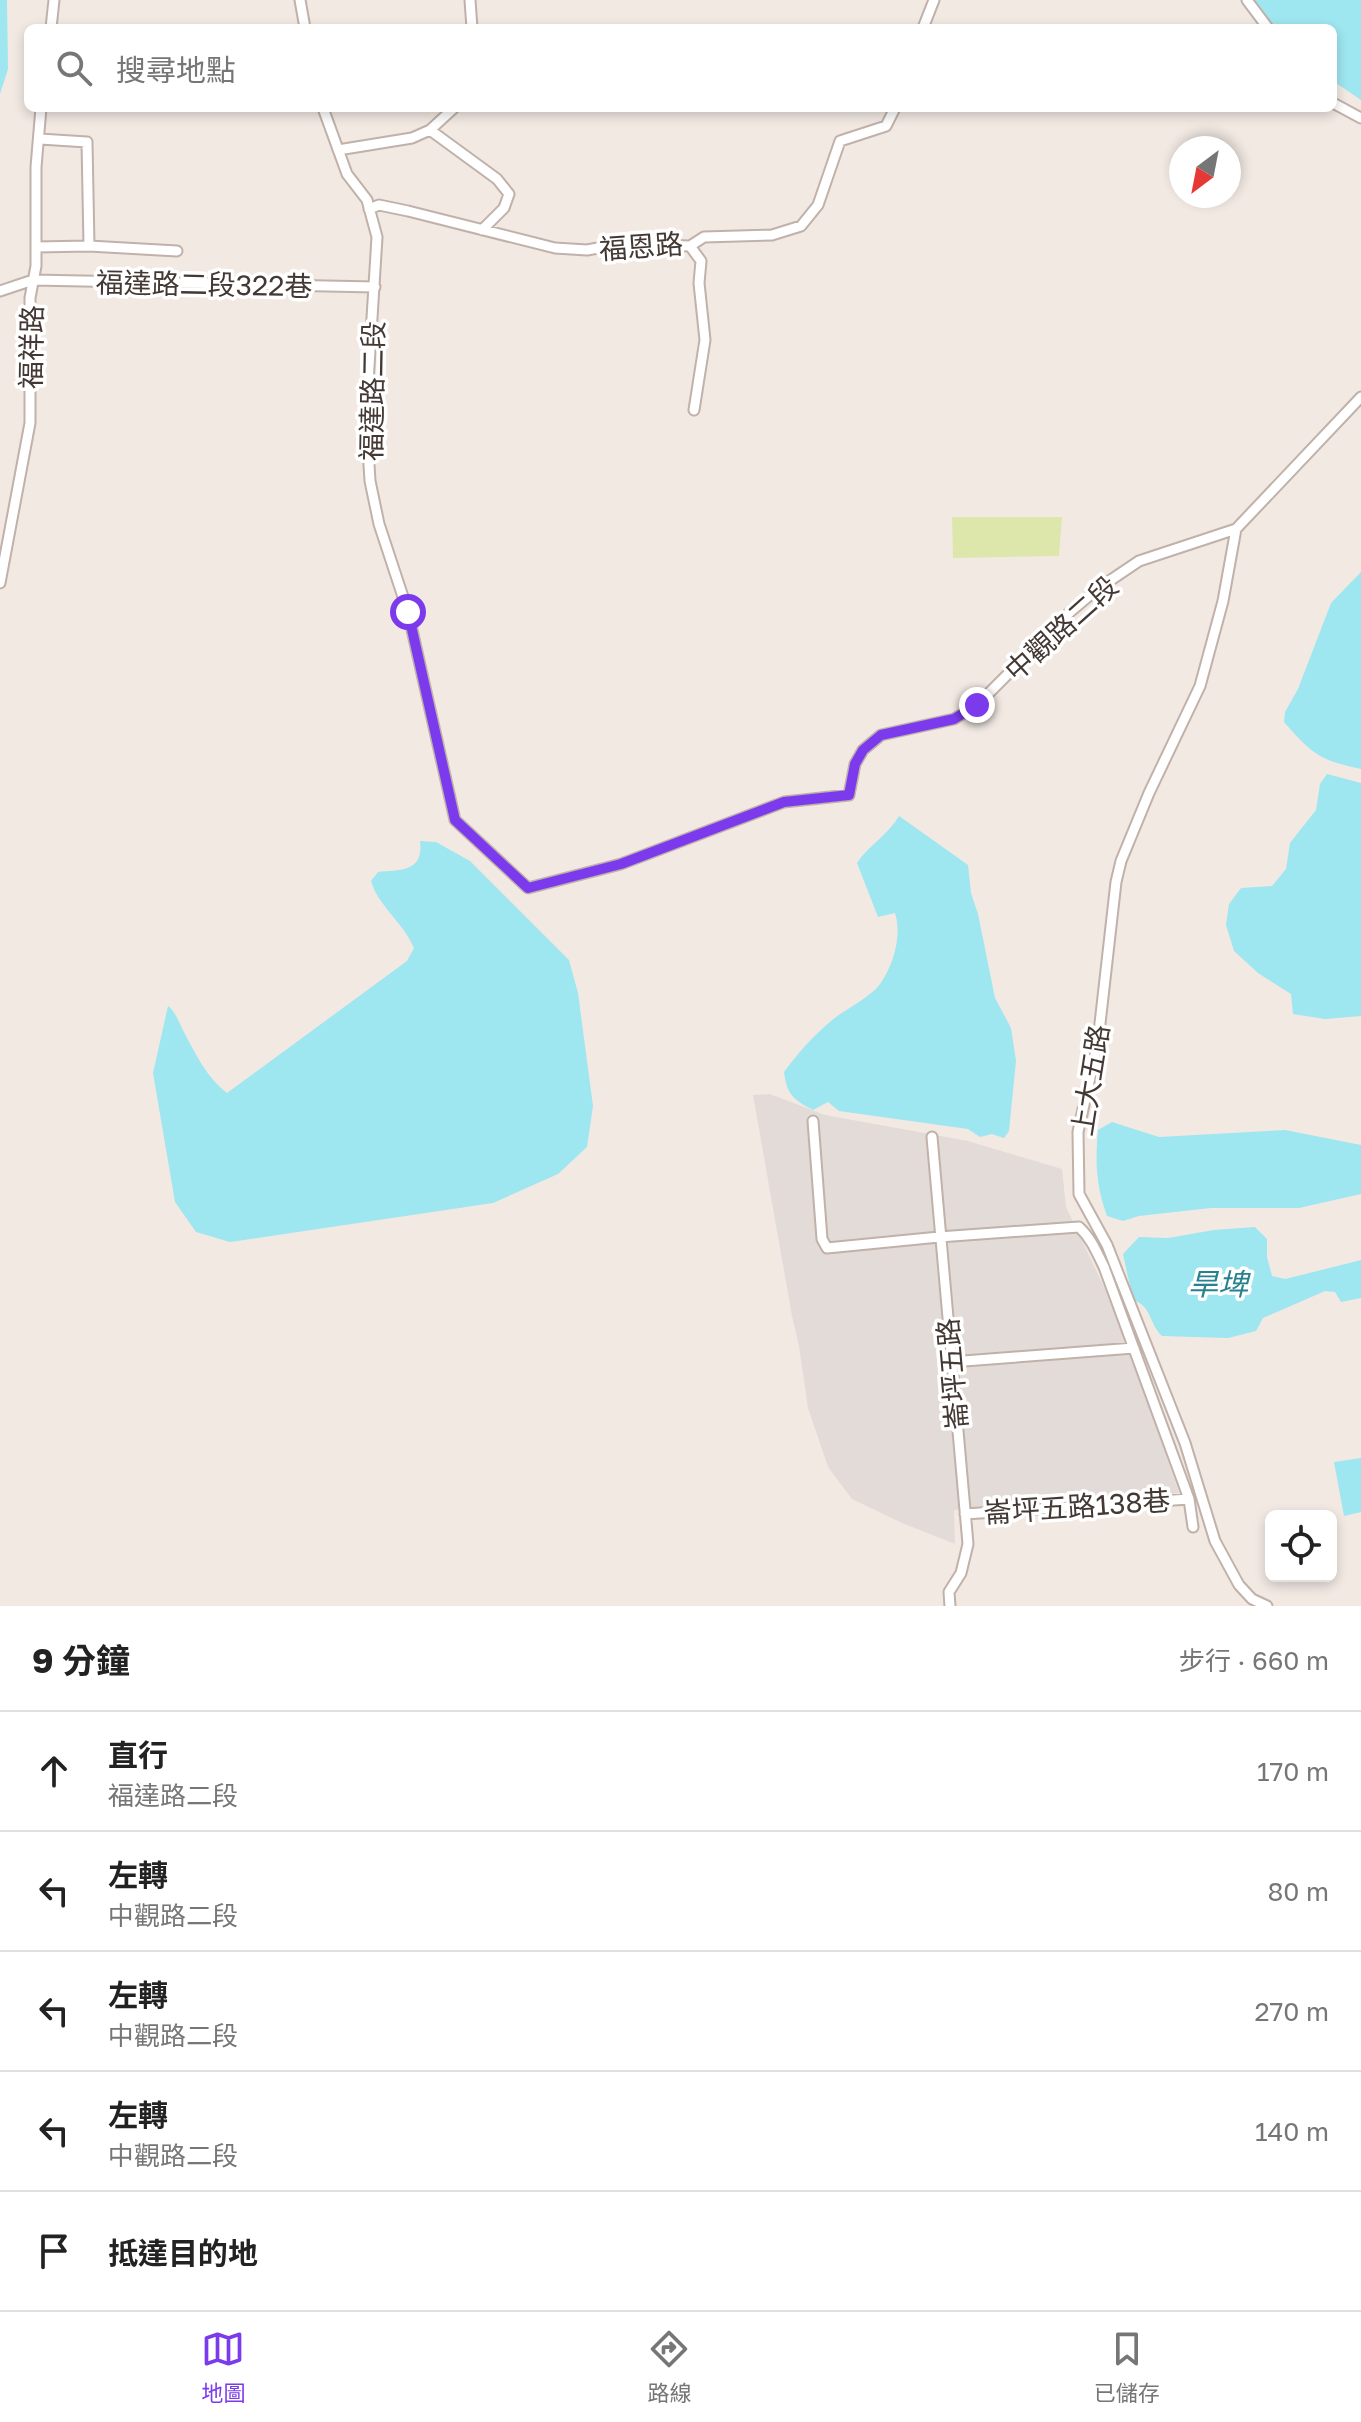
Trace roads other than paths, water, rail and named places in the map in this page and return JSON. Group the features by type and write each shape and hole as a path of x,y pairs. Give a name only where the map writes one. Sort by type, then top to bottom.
{"street":[{"path":"51,24 54,0"},
{"path":"300,0 304,24"},
{"path":"470,0 472,24"},
{"path":"925,24 934,0"},
{"path":"1247,0 1265,24"},
{"path":"1337,105 1361,118"},
{"name":"福祥路","path":"0,583 30,423 30,298 36,247 36,167 41,112"},
{"name":"福達路二段","path":"324,112 347,174 367,200 377,237 367,399 370,481 379,524 408,612 455,820"},
{"path":"338,150 412,138 430,130 450,112"},
{"name":"福恩路","path":"369,209 379,205 408,211 555,248 587,250 620,244 690,246 704,237 772,235 801,226 818,205 840,141 886,126 893,112"},
{"path":"430,130 497,179 509,194 504,208 482,230"},
{"path":"40,139 87,142 89,246"},
{"path":"36,247 89,246 177,251"},
{"path":"690,246 701,261 699,283 705,340 694,410"},
{"name":"福達路二段322巷","path":"0,291 33,280 375,287"},
{"name":"中觀路二段","path":"455,820 528,888 621,864 784,802 849,795 855,764 863,750 881,735 954,719 977,705 1071,611 1139,561 1236,529 1361,397"},
{"name":"上大五路","path":"1236,529 1223,601 1200,686 1149,793 1121,861 1116,882 1098,1041 1078,1132 1079,1194 1107,1245 1185,1443 1215,1541 1239,1585 1252,1599 1267,1606"},
{"path":"813,1121 822,1239 827,1248 1079,1227 1090,1239 1104,1267 1189,1499 1193,1527"},
{"name":"崙坪五路","path":"932,1137 968,1544 961,1573 949,1592 950,1606"},
{"path":"1090,1239 1095,1224"},
{"path":"951,1362 1134,1348"},
{"name":"崙坪五路138巷","path":"965,1514 1189,1499"}],"water":[{"path":"0,0 7,0 8,69 0,94"},
{"path":"1250,0 1361,0 1361,100 1337,84 1337,24 1268,24"},
{"path":"1361,572 1361,769 1317,754 1284,722 1285,712 1298,689 1331,603"},
{"path":"1327,774 1361,783 1361,1016 1325,1019 1293,1014 1291,994 1258,973 1234,951 1226,925 1229,904 1241,888 1272,886 1286,869 1290,843 1316,810 1320,784"},
{"path":"899,816 968,865 971,893 995,998 1011,1028 1016,1061 1009,1131 1004,1138 992,1134 980,1137 968,1129 839,1111 828,1102 813,1110 796,1099 787,1086 784,1072 800,1051 831,1021 876,989 889,968 897,940 895,913 878,917 857,863"},
{"path":"420,841 436,842 470,861 569,960 578,993 593,1106 587,1147 558,1174 493,1203 230,1242 196,1232 175,1202 153,1073 168,1006 203,1066 227,1093 407,961 414,948 410,939 379,898 371,881 378,872 415,864"},
{"path":"1112,1122 1159,1137 1285,1130 1361,1145 1361,1194 1299,1208 1211,1208 1139,1216 1123,1221 1107,1216 1097,1174 1098,1130"},
{"name":"旱埤","path":"1255,1227 1267,1239 1267,1257 1272,1276 1285,1279 1361,1260 1361,1298 1341,1302 1335,1292 1325,1291 1263,1318 1256,1331 1228,1338 1162,1336 1144,1306 1133,1300 1123,1254 1139,1237 1168,1238"},
{"path":"1361,1458 1361,1512 1344,1516 1334,1462"}]}
